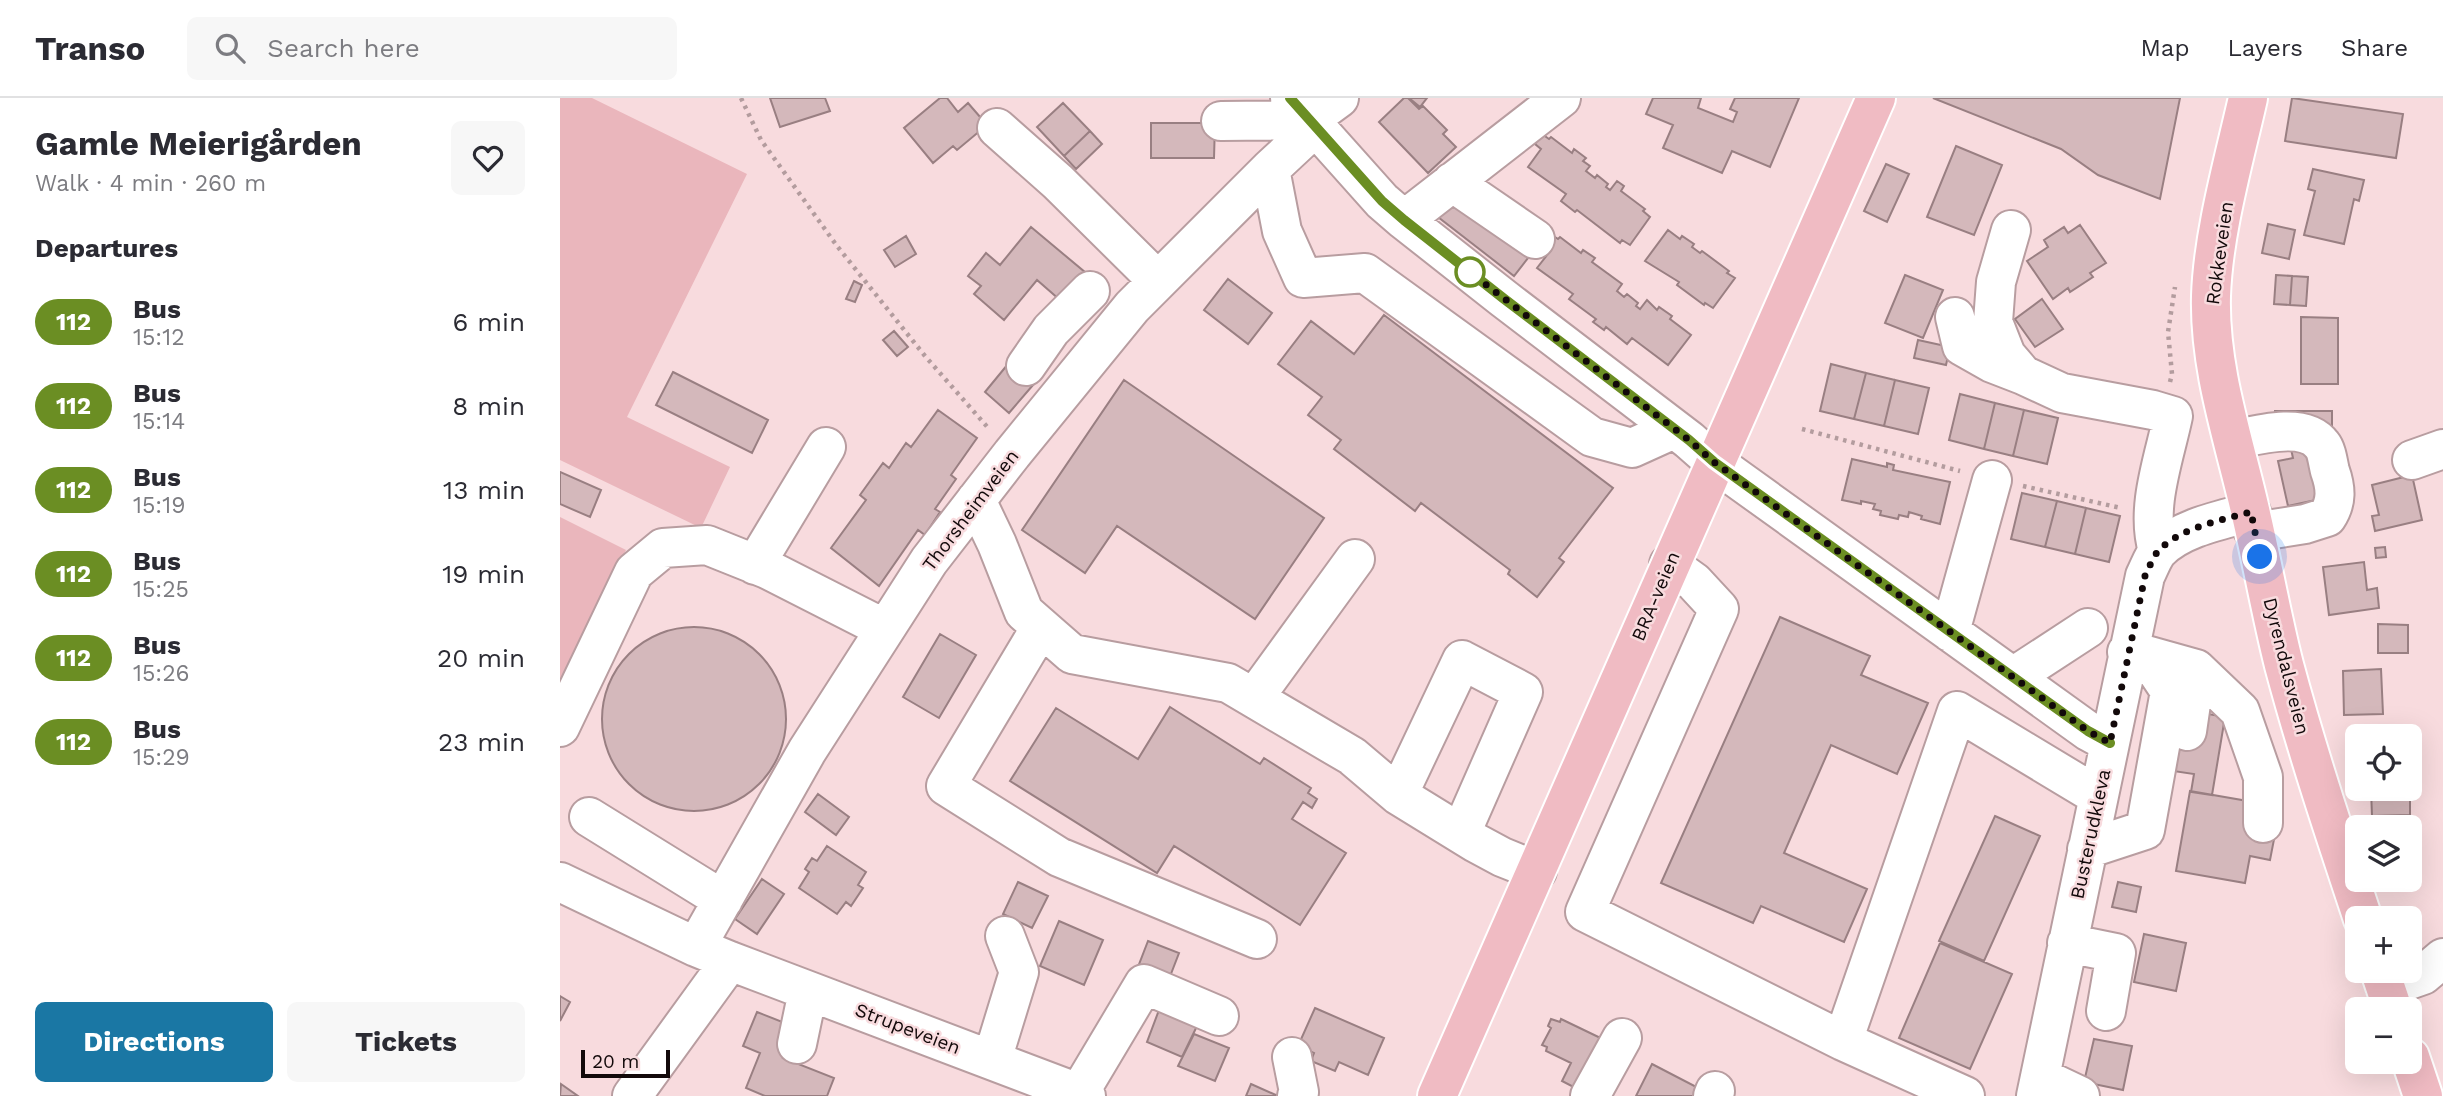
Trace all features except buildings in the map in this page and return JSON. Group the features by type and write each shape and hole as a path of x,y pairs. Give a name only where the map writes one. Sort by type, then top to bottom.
{"main road":[{"name":"BRA-veien","path":"1437,1096 1876,98"},
{"name":"Rokkeveien","path":"2229,425 2213,341 2211,295 2223,212 2248,98"},
{"name":"Dyrendalsveien","path":"2229,425 2285,667 2359,906"},
{"path":"2416,1074 2423,1096"}],"street":[{"name":"Thorsheimveien","path":"713,954 723,900 807,751 929,561 1132,307 1270,169 1305,115 1339,98"},
{"path":"1404,220 1561,98"},
{"path":"1221,121 1305,115 1382,201 1404,220 1714,462 2088,731 2110,743"},
{"path":"997,128 1058,182 1158,281"},
{"path":"1270,169 1282,231 1303,278 1364,273 1592,436 1632,448 1674,429"},
{"path":"1452,182 1535,239"},
{"path":"2011,230 1996,282 1993,322 2006,355 2023,375"},
{"path":"1026,366 1040,321 1090,291"},
{"path":"1955,317 1962,346 1992,363 2062,393 2173,416 2154,508 2152,533 2158,551 2205,525 2253,522 2305,524 2327,517 2334,506 2335,486 2322,444 2307,435 2284,430 2229,425"},
{"path":"1040,321 1089,359"},
{"path":"755,565 826,447"},
{"path":"1950,632 1992,480"},
{"path":"976,500 1024,612 1072,654 1228,683 1352,757 1398,795 1502,857 1537,871"},
{"path":"560,727 634,572 663,548 707,545 755,565 885,629"},
{"name":"Busterudkleva","path":"2038,1087 2098,796 2110,743 2136,654 2145,576 2158,551"},
{"path":"1254,698 1355,559"},
{"path":"1669,564 1694,582 1719,609 1585,912 1843,1041 1965,1096"},
{"path":"1041,627 946,786 1059,857 1257,939"},
{"path":"2013,677 2088,628"},
{"path":"2136,654 2196,669 2240,711 2263,777 2263,823"},
{"path":"2136,654 2171,691 2145,830"},
{"path":"1398,795 1462,660 1523,692 1461,833"},
{"path":"2087,849 2145,830 2180,782 2196,669"},
{"path":"1843,1041 1957,711 2098,796"},
{"path":"589,817 723,900"},
{"name":"Strupeveien","path":"560,882 713,954 1083,1095"},
{"path":"992,1060 1019,972 1005,936"},
{"path":"2067,943 2116,953 2106,1011"},
{"path":"637,1094 713,954"},
{"path":"2386,990 2423,975 2443,958"},
{"path":"1083,1095 1144,984 1219,1016"},
{"path":"797,1044 808,991"},
{"path":"1590,1096 1622,1038"},
{"path":"1292,1057 1299,1092 1297,1096"},
{"path":"2038,1087 2080,1096"}],"path":[{"path":"741,98 761,140 837,246 925,356 1012,454"}],"shaded area":[{"path":"560,98 592,98 747,174 627,417 730,467 701,528 560,460"},
{"path":"560,517 626,550 560,680"}],"bus line":[{"name":"112","path":"1290,98 1382,201 1503,298 1714,462 2088,731 2110,743"}],"route":[{"path":"1470,272 1463,267 1714,462 2088,731 2110,743 2145,576 2158,551 2205,525 2251,512 2260,557"}]}
